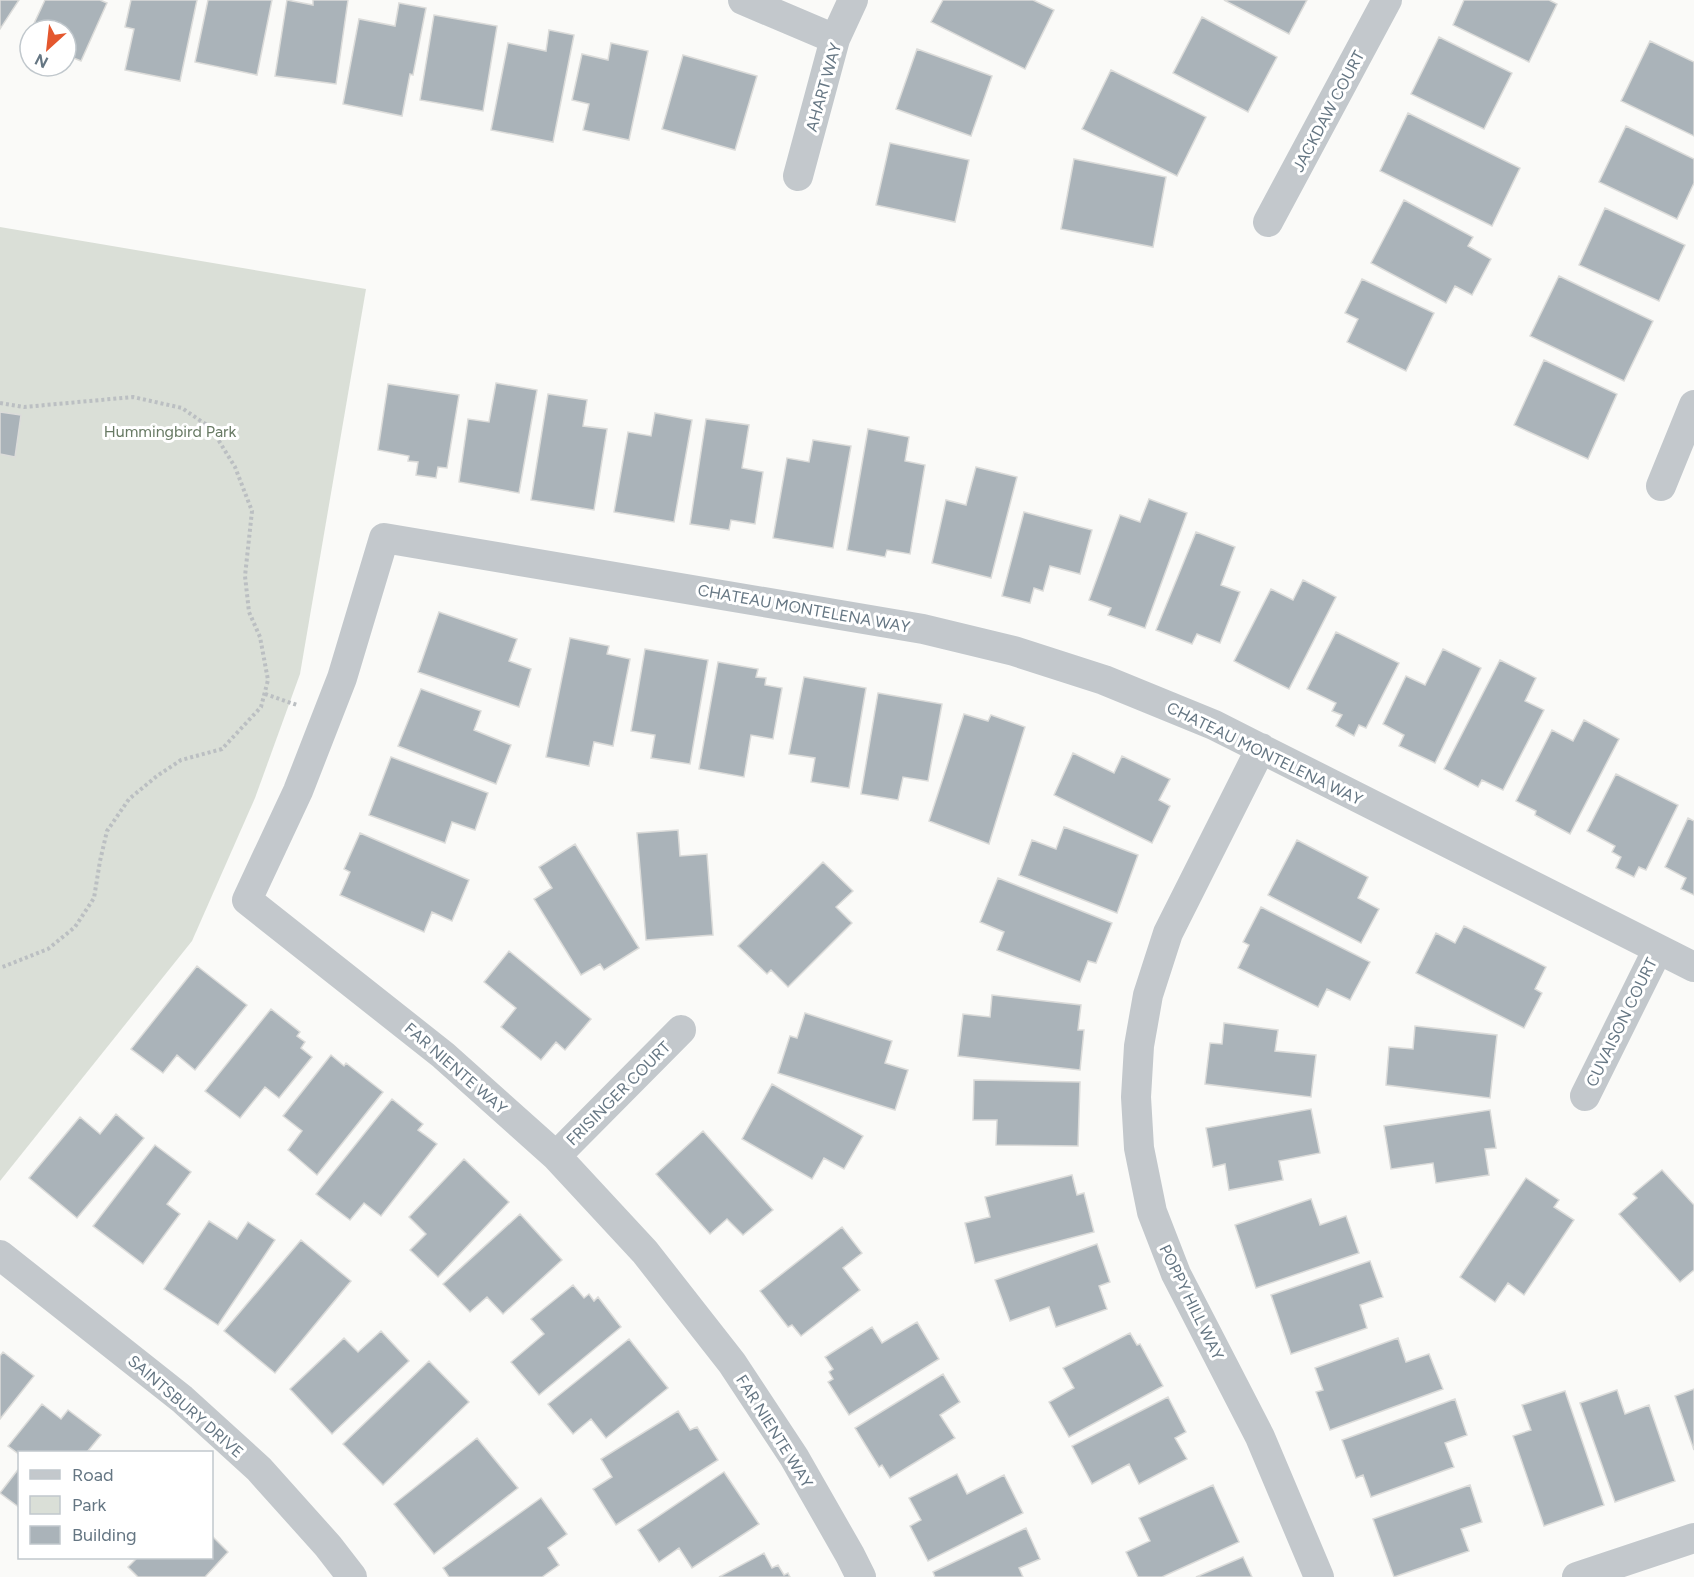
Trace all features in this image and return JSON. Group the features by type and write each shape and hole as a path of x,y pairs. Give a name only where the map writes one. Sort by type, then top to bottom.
{"street":[{"path":"743,0 836,39"},
{"name":"AHART WAY","path":"798,176 836,39 853,0"},
{"name":"JACKDAW COURT","path":"1268,222 1388,0"},
{"path":"1660,486 1694,405"},
{"name":"CHATEAU MONTELENA WAY","path":"384,538 923,628 1014,651 1104,680 1214,724 1694,967"},
{"name":"FAR NIENTE WAY","path":"384,538 342,678 298,791 248,900 443,1054 556,1156 645,1252 732,1363 794,1457 861,1577"},
{"name":"POPPY HILL WAY","path":"1261,748 1168,933 1148,995 1139,1046 1136,1097 1139,1148 1152,1212 1176,1274 1260,1437 1319,1577"},
{"name":"CUVAISON COURT","path":"1585,1096 1658,949"},
{"name":"FRISINGER COURT","path":"556,1156 681,1029"},
{"name":"SAINTSBURY DRIVE","path":"0,1256 183,1399 259,1469 328,1545 352,1577"},
{"path":"1577,1577 1694,1538"}],"path":[{"path":"0,403 24,407 133,397 182,408 211,428 235,467 252,511 245,576 249,612 260,637 268,680 261,707 222,749 181,760 129,799 107,831 94,898 75,927 48,949 0,968"},
{"path":"265,694 306,708"}],"green space":[{"name":"Hummingbird Park","path":"0,227 366,289 300,674 255,798 192,941 0,1181"}],"building":[{"path":"0,0 19,0 0,29"},
{"path":"45,0 100,0 107,3 81,61 78,60 78,18 37,18"},
{"path":"131,0 197,0 180,81 125,70 134,29 125,27"},
{"path":"208,0 272,0 257,75 195,62"},
{"path":"287,0 313,5 313,0 348,0 336,84 275,76"},
{"path":"943,0 1033,0 1054,10 1025,69 931,22"},
{"path":"1224,0 1307,0 1289,34"},
{"path":"1464,0 1549,0 1557,4 1529,62 1453,25"},
{"path":"399,3 426,8 413,75 410,74 402,116 343,104 359,19 395,26"},
{"path":"434,15 497,26 483,111 420,100"},
{"path":"1202,17 1277,57 1248,112 1173,73"},
{"path":"549,30 574,35 553,142 491,130 508,43 546,51"},
{"path":"1439,37 1512,73 1484,129 1411,94"},
{"path":"1650,41 1694,62 1694,136 1621,101"},
{"path":"611,43 648,51 629,140 583,130 589,104 572,100 582,54 608,60"},
{"path":"917,49 992,76 971,136 896,109"},
{"path":"683,55 757,76 735,150 662,129"},
{"path":"1111,70 1206,117 1177,176 1082,129"},
{"path":"1408,113 1520,168 1492,226 1380,171"},
{"path":"1626,126 1694,159 1694,183 1677,219 1599,182"},
{"path":"890,143 969,160 955,222 876,205"},
{"path":"1074,159 1166,177 1153,247 1061,229"},
{"path":"1404,200 1473,237 1468,246 1491,259 1472,295 1455,286 1446,303 1371,263"},
{"path":"1605,208 1685,245 1659,301 1579,265"},
{"path":"1559,276 1653,321 1624,381 1530,336"},
{"path":"1362,279 1434,313 1406,371 1347,342 1358,319 1345,313"},
{"path":"1544,360 1617,394 1588,459 1514,425"},
{"path":"496,383 537,390 519,493 459,482 468,419 489,422"},
{"path":"388,384 459,395 447,468 438,467 436,478 416,475 418,462 408,461 409,456 378,450"},
{"path":"548,394 587,400 583,426 607,429 594,510 531,500"},
{"path":"0,412 21,415 15,457 0,454"},
{"path":"655,413 692,420 674,522 614,512 628,432 651,436"},
{"path":"706,419 749,425 742,468 763,472 755,524 731,520 729,530 690,524"},
{"path":"868,429 909,437 905,461 925,465 910,554 887,550 885,557 847,550"},
{"path":"813,440 851,446 833,548 773,538 787,458 809,462"},
{"path":"976,467 1017,477 991,578 932,563 946,500 966,505"},
{"path":"1149,499 1187,513 1145,628 1108,615 1111,608 1089,600 1120,515 1140,522"},
{"path":"1024,512 1092,530 1080,574 1050,566 1043,591 1034,588 1030,603 1002,596"},
{"path":"1196,532 1235,547 1221,585 1240,592 1220,643 1197,634 1192,644 1156,630"},
{"path":"1303,580 1336,597 1289,689 1234,661 1271,589 1293,600"},
{"path":"439,612 517,639 509,661 531,669 519,707 418,672"},
{"path":"1336,632 1399,663 1366,728 1359,725 1354,736 1336,726 1342,715 1332,711 1336,703 1307,689"},
{"path":"570,638 609,646 607,654 630,659 613,746 594,742 589,766 546,757"},
{"path":"645,649 708,660 690,764 651,758 655,735 631,731"},
{"path":"1443,649 1481,668 1435,763 1399,746 1404,735 1383,724 1406,676 1425,685"},
{"path":"1500,660 1536,678 1525,701 1544,710 1503,790 1482,780 1478,787 1444,769"},
{"path":"718,662 758,669 756,677 766,678 765,685 782,688 773,739 751,735 744,777 699,769"},
{"path":"804,677 866,688 849,788 811,782 815,758 789,754"},
{"path":"421,689 481,711 474,730 511,745 496,784 398,746"},
{"path":"878,693 942,704 928,781 903,777 898,800 861,794"},
{"path":"964,714 988,721 991,715 1025,727 989,844 929,821"},
{"path":"1584,720 1619,739 1570,834 1535,815 1536,811 1516,801 1552,730 1573,741"},
{"path":"1073,753 1114,773 1122,756 1170,779 1159,800 1170,806 1152,843 1054,795"},
{"path":"391,757 488,793 475,830 452,822 445,843 369,815"},
{"path":"1616,774 1678,805 1646,870 1639,867 1634,877 1616,868 1621,857 1612,852 1615,846 1587,831"},
{"path":"1688,818 1694,821 1694,895 1681,889 1686,878 1665,867"},
{"path":"1064,827 1138,855 1117,913 1019,875 1032,840 1056,849"},
{"path":"678,830 680,856 707,854 713,935 646,940 637,833"},
{"path":"360,833 469,880 452,921 432,912 424,932 340,895 350,872 344,869"},
{"path":"1297,840 1368,877 1358,898 1379,909 1361,943 1268,895"},
{"path":"575,844 639,948 604,970 600,964 581,975 534,899 552,888 539,867"},
{"path":"823,862 853,891 836,907 852,923 788,987 771,970 767,974 738,946"},
{"path":"998,878 1112,923 1096,963 1088,961 1080,982 997,950 1004,932 980,922"},
{"path":"1261,907 1370,962 1350,1000 1327,989 1318,1007 1238,968 1249,945 1243,942"},
{"path":"1464,926 1546,967 1535,989 1542,993 1524,1028 1416,973 1436,933 1455,943"},
{"path":"509,951 591,1019 565,1050 556,1042 541,1060 501,1027 516,1008 484,982"},
{"path":"197,966 247,1005 195,1070 177,1055 163,1073 131,1049"},
{"path":"992,995 1081,1005 1078,1030 1084,1030 1080,1070 958,1056 963,1014 990,1017"},
{"path":"271,1009 300,1032 297,1036 305,1042 301,1048 312,1057 279,1098 265,1087 240,1118 205,1091"},
{"path":"805,1013 892,1041 885,1063 908,1070 895,1110 778,1073 790,1036 797,1038"},
{"path":"1224,1023 1278,1030 1275,1051 1316,1055 1311,1097 1205,1084 1210,1043 1222,1044"},
{"path":"1415,1026 1497,1035 1490,1098 1386,1085 1389,1047 1413,1049"},
{"path":"331,1055 344,1066 346,1063 383,1092 317,1175 288,1150 302,1131 283,1116"},
{"path":"974,1080 1080,1082 1078,1146 996,1145 997,1120 973,1120"},
{"path":"772,1084 863,1136 844,1169 824,1158 812,1179 742,1139"},
{"path":"392,1099 423,1124 418,1130 437,1144 381,1216 364,1203 350,1220 316,1194"},
{"path":"1311,1109 1320,1153 1279,1161 1283,1180 1229,1190 1225,1164 1213,1167 1206,1128"},
{"path":"1490,1110 1496,1148 1485,1149 1489,1175 1436,1183 1433,1163 1391,1169 1384,1126"},
{"path":"116,1114 144,1138 77,1218 29,1178 80,1117 100,1134"},
{"path":"703,1131 773,1210 743,1235 727,1219 710,1234 656,1174"},
{"path":"155,1145 191,1172 167,1204 180,1214 143,1264 93,1226"},
{"path":"464,1159 509,1202 438,1277 410,1250 426,1234 409,1217"},
{"path":"1662,1170 1694,1205 1694,1270 1680,1282 1619,1214 1637,1198 1633,1194"},
{"path":"1072,1175 1077,1195 1084,1193 1094,1232 975,1263 965,1223 990,1217 985,1197"},
{"path":"1526,1178 1559,1200 1554,1207 1574,1220 1524,1295 1508,1283 1495,1302 1460,1277"},
{"path":"1311,1199 1320,1225 1346,1216 1359,1253 1256,1288 1235,1225"},
{"path":"520,1214 562,1260 503,1314 487,1297 470,1312 443,1284"},
{"path":"209,1221 237,1239 248,1222 275,1240 218,1325 164,1289"},
{"path":"842,1227 862,1253 843,1268 860,1290 801,1336 792,1325 788,1327 760,1291"},
{"path":"301,1240 351,1281 275,1373 224,1331"},
{"path":"1097,1244 1110,1282 1099,1286 1107,1309 1056,1327 1049,1307 1010,1321 995,1280"},
{"path":"1370,1261 1383,1297 1360,1305 1367,1328 1291,1354 1271,1295"},
{"path":"573,1285 584,1298 589,1294 594,1301 598,1297 621,1327 539,1395 511,1362 544,1334 531,1319"},
{"path":"917,1322 939,1359 849,1415 828,1382 833,1379 829,1372 833,1369 825,1357 872,1327 882,1343"},
{"path":"381,1331 409,1361 332,1434 290,1389 344,1338 358,1352"},
{"path":"1130,1333 1137,1345 1140,1344 1163,1386 1069,1437 1049,1402 1074,1388 1063,1368"},
{"path":"1398,1338 1406,1362 1429,1354 1443,1389 1330,1430 1316,1392 1323,1390 1315,1368"},
{"path":"629,1339 668,1388 606,1438 591,1419 573,1434 548,1404"},
{"path":"3,1352 34,1376 0,1419 0,1356"},
{"path":"429,1361 469,1402 383,1485 343,1444"},
{"path":"943,1374 960,1402 940,1415 955,1438 890,1478 882,1465 879,1467 855,1428"},
{"path":"1694,1389 1694,1450 1675,1396"},
{"path":"1617,1390 1625,1414 1649,1405 1675,1481 1615,1502 1580,1403"},
{"path":"1565,1391 1604,1505 1544,1526 1513,1436 1531,1430 1522,1405"},
{"path":"1168,1397 1186,1432 1175,1438 1187,1459 1139,1484 1129,1464 1092,1484 1072,1446"},
{"path":"1455,1399 1467,1435 1445,1443 1454,1467 1371,1497 1363,1475 1356,1478 1342,1440"},
{"path":"42,1404 61,1419 68,1410 101,1435 88,1451 18,1451 18,1454 8,1446"},
{"path":"678,1411 690,1430 697,1427 718,1460 616,1525 593,1489 612,1477 601,1459"},
{"path":"477,1438 518,1488 434,1554 394,1504"},
{"path":"18,1470 18,1506 0,1493"},
{"path":"724,1472 759,1524 692,1568 679,1548 659,1562 638,1530"},
{"path":"957,1474 967,1494 1004,1475 1023,1513 928,1561 910,1526 921,1520 909,1498"},
{"path":"1213,1485 1239,1542 1162,1577 1138,1577 1126,1552 1150,1541 1139,1518"},
{"path":"1470,1485 1482,1522 1461,1529 1469,1551 1394,1577 1373,1519"},
{"path":"541,1498 567,1534 548,1548 559,1565 542,1577 449,1577 443,1568"},
{"path":"1026,1528 1040,1559 1019,1568 1023,1577 935,1577 933,1572"},
{"path":"213,1537 228,1552 205,1577 138,1577 128,1567 136,1559 213,1559"},
{"path":"764,1553 772,1568 778,1565 784,1575 788,1573 790,1577 719,1577"},
{"path":"1243,1557 1252,1577 1196,1577"}]}
